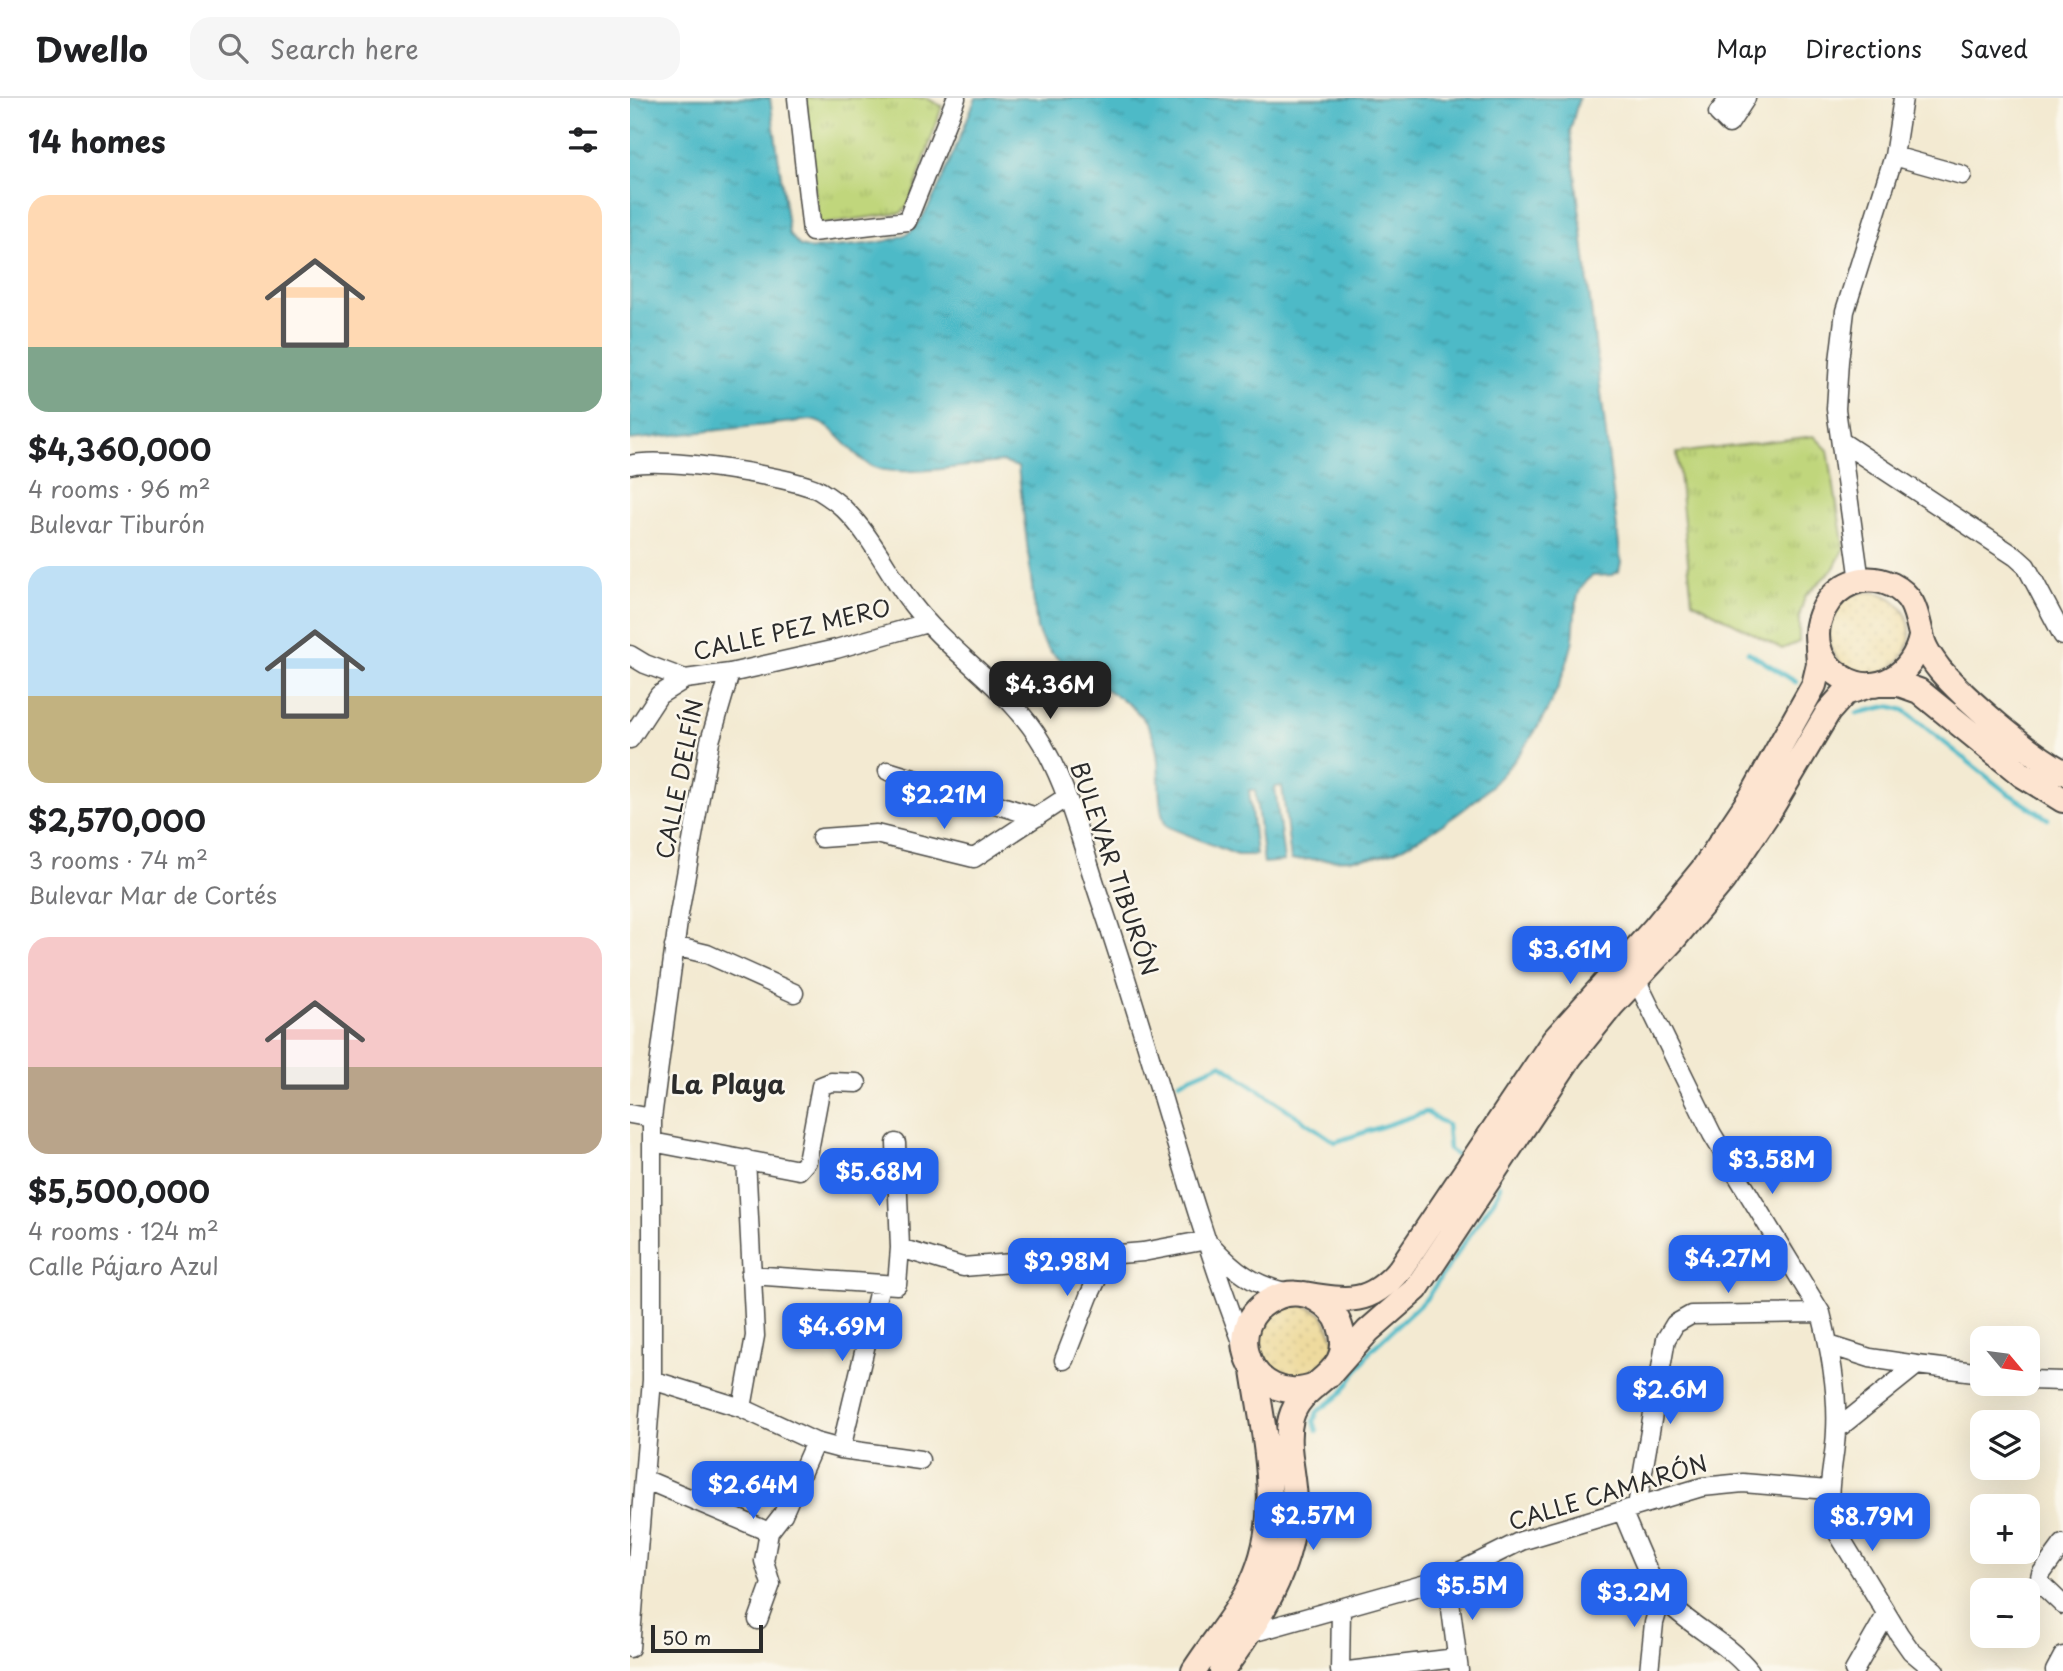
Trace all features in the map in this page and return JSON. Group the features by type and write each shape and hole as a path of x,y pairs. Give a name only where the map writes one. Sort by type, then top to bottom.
{"street":[{"path":"797,98 812,232 907,221 956,98"},
{"path":"1730,98 1718,113 1729,124 1746,98"},
{"path":"1860,581 1836,409 1845,311 1894,156 1903,98"},
{"path":"1894,156 1962,175"},
{"path":"1842,442 2016,557 2026,566 2063,636"},
{"name":"BULEVAR TIBURÓN","path":"630,465 674,461 778,480 820,491 845,510 868,537 927,623 1002,692 1030,724 1053,764 1066,798 1126,976 1207,1240 1250,1362"},
{"path":"1194,1671 1249,1589 1264,1553 1272,1497 1246,1334 1253,1316 1266,1302 1298,1294 1360,1298 1382,1288 1400,1269 1554,1040 1654,929 1704,868 1752,796 1814,685 1818,673 1816,628 1827,601 1842,588 1860,581 1881,581 1908,597 1919,616 1921,637 1941,671 2020,743 2063,772"},
{"name":"CALLE PEZ MERO","path":"630,655 645,664 685,679 730,673 836,649 927,623"},
{"path":"1222,1671 1248,1634 1277,1584 1292,1543 1295,1501 1289,1428 1297,1402 1323,1380 1375,1325 1416,1289 1541,1097 1587,1036 1723,880 1828,712 1845,693 1875,684 1909,667 1921,637"},
{"path":"1818,647 1827,664 1842,678 1875,684 1899,684 1919,691 2021,774 2063,800"},
{"name":"CALLE DELFÍN","path":"630,1648 644,1479 638,1432 652,1380 652,1118 674,946 710,741 730,673"},
{"path":"630,739 659,695 685,679"},
{"path":"888,771 1037,817"},
{"path":"821,838 877,834 974,858 1066,798"},
{"path":"674,946 707,954 794,993"},
{"path":"1636,979 1712,1134 1821,1313 1829,1345 1836,1430 1828,1509 1834,1527 1886,1615 1911,1651 1935,1671"},
{"path":"652,1142 795,1170 804,1167 821,1086 831,1082 857,1083"},
{"path":"630,1114 652,1118"},
{"path":"750,1275 886,1286 900,1280 896,1143"},
{"path":"742,1408 755,1336 746,1159"},
{"path":"900,1248 963,1268 1143,1252 1207,1240"},
{"name":"BULEVAR TIBURÓN","path":"1207,1240 1238,1273 1262,1286 1298,1294"},
{"path":"1064,1360 1088,1296 1110,1254"},
{"path":"841,1449 886,1286"},
{"path":"1250,1362 1266,1383 1293,1391 1323,1380 1339,1361 1342,1346 1339,1323 1325,1304 1298,1294"},
{"path":"1751,1671 1725,1644 1681,1614 1662,1596 1630,1509 1666,1339 1675,1324 1691,1315 1821,1313"},
{"path":"1829,1345 1870,1358 1970,1371"},
{"path":"1836,1430 1917,1365"},
{"path":"652,1380 742,1408 815,1442 841,1449 920,1460"},
{"path":"2040,1380 2063,1381"},
{"path":"758,1620 771,1584 764,1561 769,1532 783,1514 815,1442"},
{"path":"644,1479 769,1532"},
{"name":"CALLE CAMARÓN","path":"1248,1634 1285,1621 1341,1609 1447,1578 1521,1541 1721,1483 1788,1484 1828,1490"},
{"path":"2063,1544 2041,1574 2039,1583 2063,1605"},
{"path":"1348,1671 1457,1664 1447,1578"},
{"path":"1649,1671 1654,1623 1662,1596"},
{"path":"1340,1671 1341,1609"},
{"path":"1854,1671 1886,1615"},
{"path":"2055,1671 2063,1656"}],"green space":[{"path":"804,98 926,98 942,106 910,203 901,213 819,224"},
{"path":"1814,436 1828,450 1844,548 1834,568 1805,596 1799,617 1799,642 1782,649 1692,601 1677,453"}],"sand":[{"path":"1869,592 1885,596 1898,604 1906,617 1910,633 1906,649 1898,662 1885,670 1869,674 1853,670 1840,662 1832,649 1828,633 1832,617 1840,604 1853,596"},
{"path":"1293,1301 1322,1313 1335,1341 1327,1367 1287,1384 1256,1360 1258,1321"}],"water":[{"path":"630,98 770,98 789,234 800,246 812,249 888,241 908,233 917,225 946,171 976,98 1579,98 1570,131 1621,562 1619,571 1612,575 1592,576 1580,590 1572,645 1563,674 1537,728 1520,753 1501,776 1456,815 1400,848 1371,857 1291,860 1282,786 1275,787 1284,861 1264,863 1255,790 1249,790 1256,855 1237,855 1166,826 1160,802 1157,750 1148,726 1123,700 1073,670 1045,645 1037,629 1018,467 1002,462 934,470 882,470 863,461 828,427 811,420 630,440"}],"waterway":[{"path":"1748,652 1796,682"},
{"path":"1857,713 1889,706 1904,710 2006,792 2048,819"},
{"path":"1179,1082 1221,1064 1335,1142 1426,1112 1447,1125 1449,1150 1459,1157"},
{"path":"1317,1431 1314,1421 1317,1412 1341,1394 1372,1349 1426,1299 1499,1192 1500,1185"}],"district":[{"name":"La Playa","path":"728,1085"}]}
